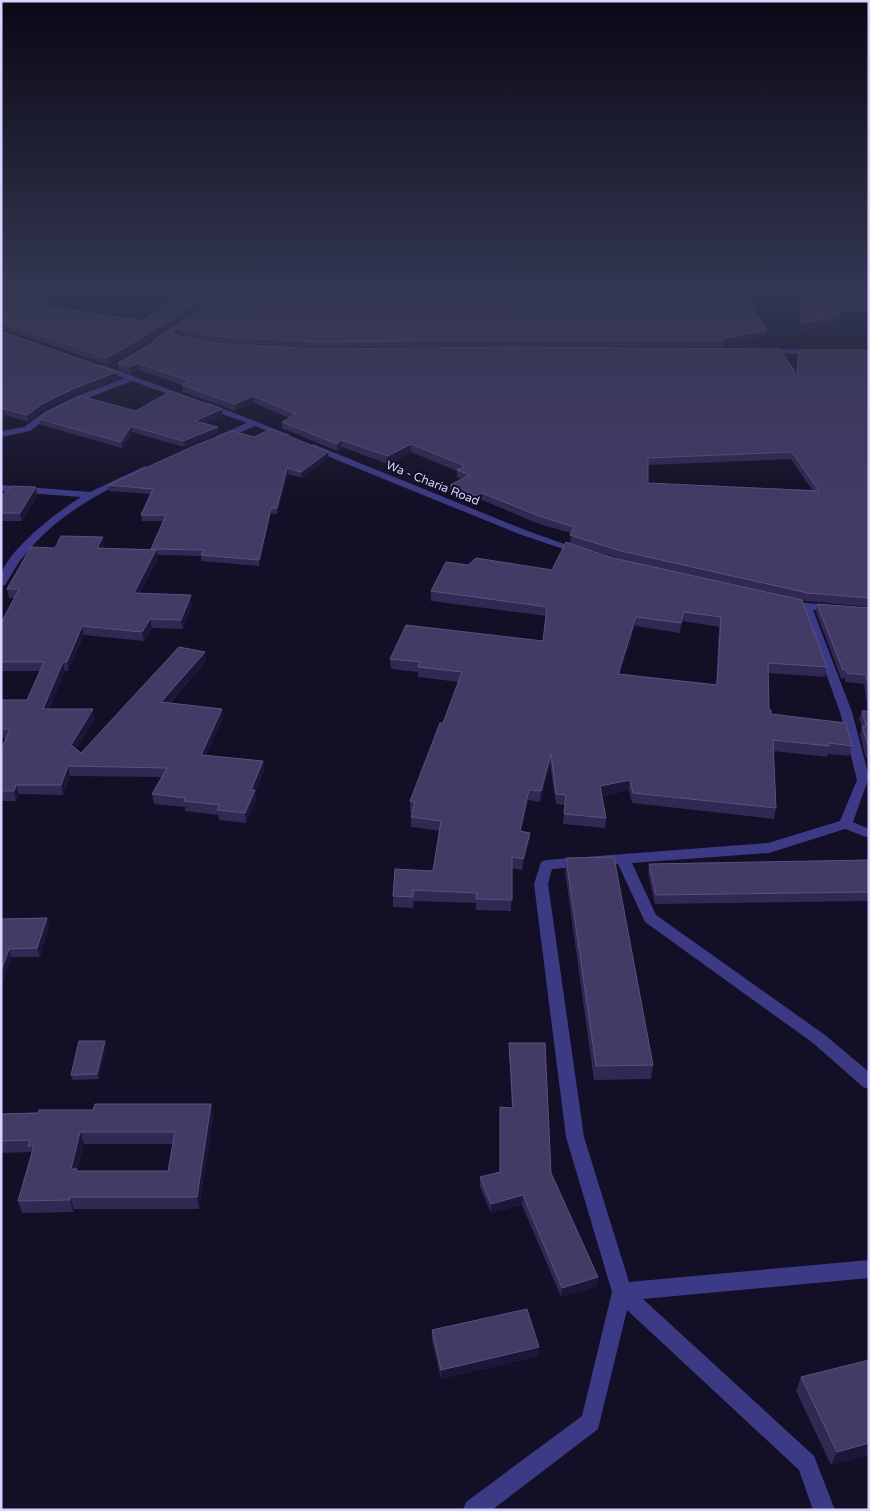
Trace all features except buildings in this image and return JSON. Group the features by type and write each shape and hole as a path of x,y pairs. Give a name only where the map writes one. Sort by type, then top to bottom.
{"street":[{"name":"Wa - Charia Road","path":"91,364 113,367 133,378 256,423 522,532 591,555"},
{"path":"1,434 27,429 47,414 80,398 133,378"},
{"path":"211,442 256,423"},
{"path":"1,583 23,549 60,514 119,480 156,464"},
{"path":"1,488 92,496"},
{"path":"777,600 806,606 869,611"},
{"path":"806,606 846,712 866,780 846,824"},
{"path":"474,1510 591,1422 622,1292 575,1137 541,884 546,865 769,848 846,824 869,834"},
{"path":"623,859 650,918 818,1038 869,1082"},
{"path":"622,1292 869,1268"},
{"path":"622,1292 807,1463 824,1510"}]}
